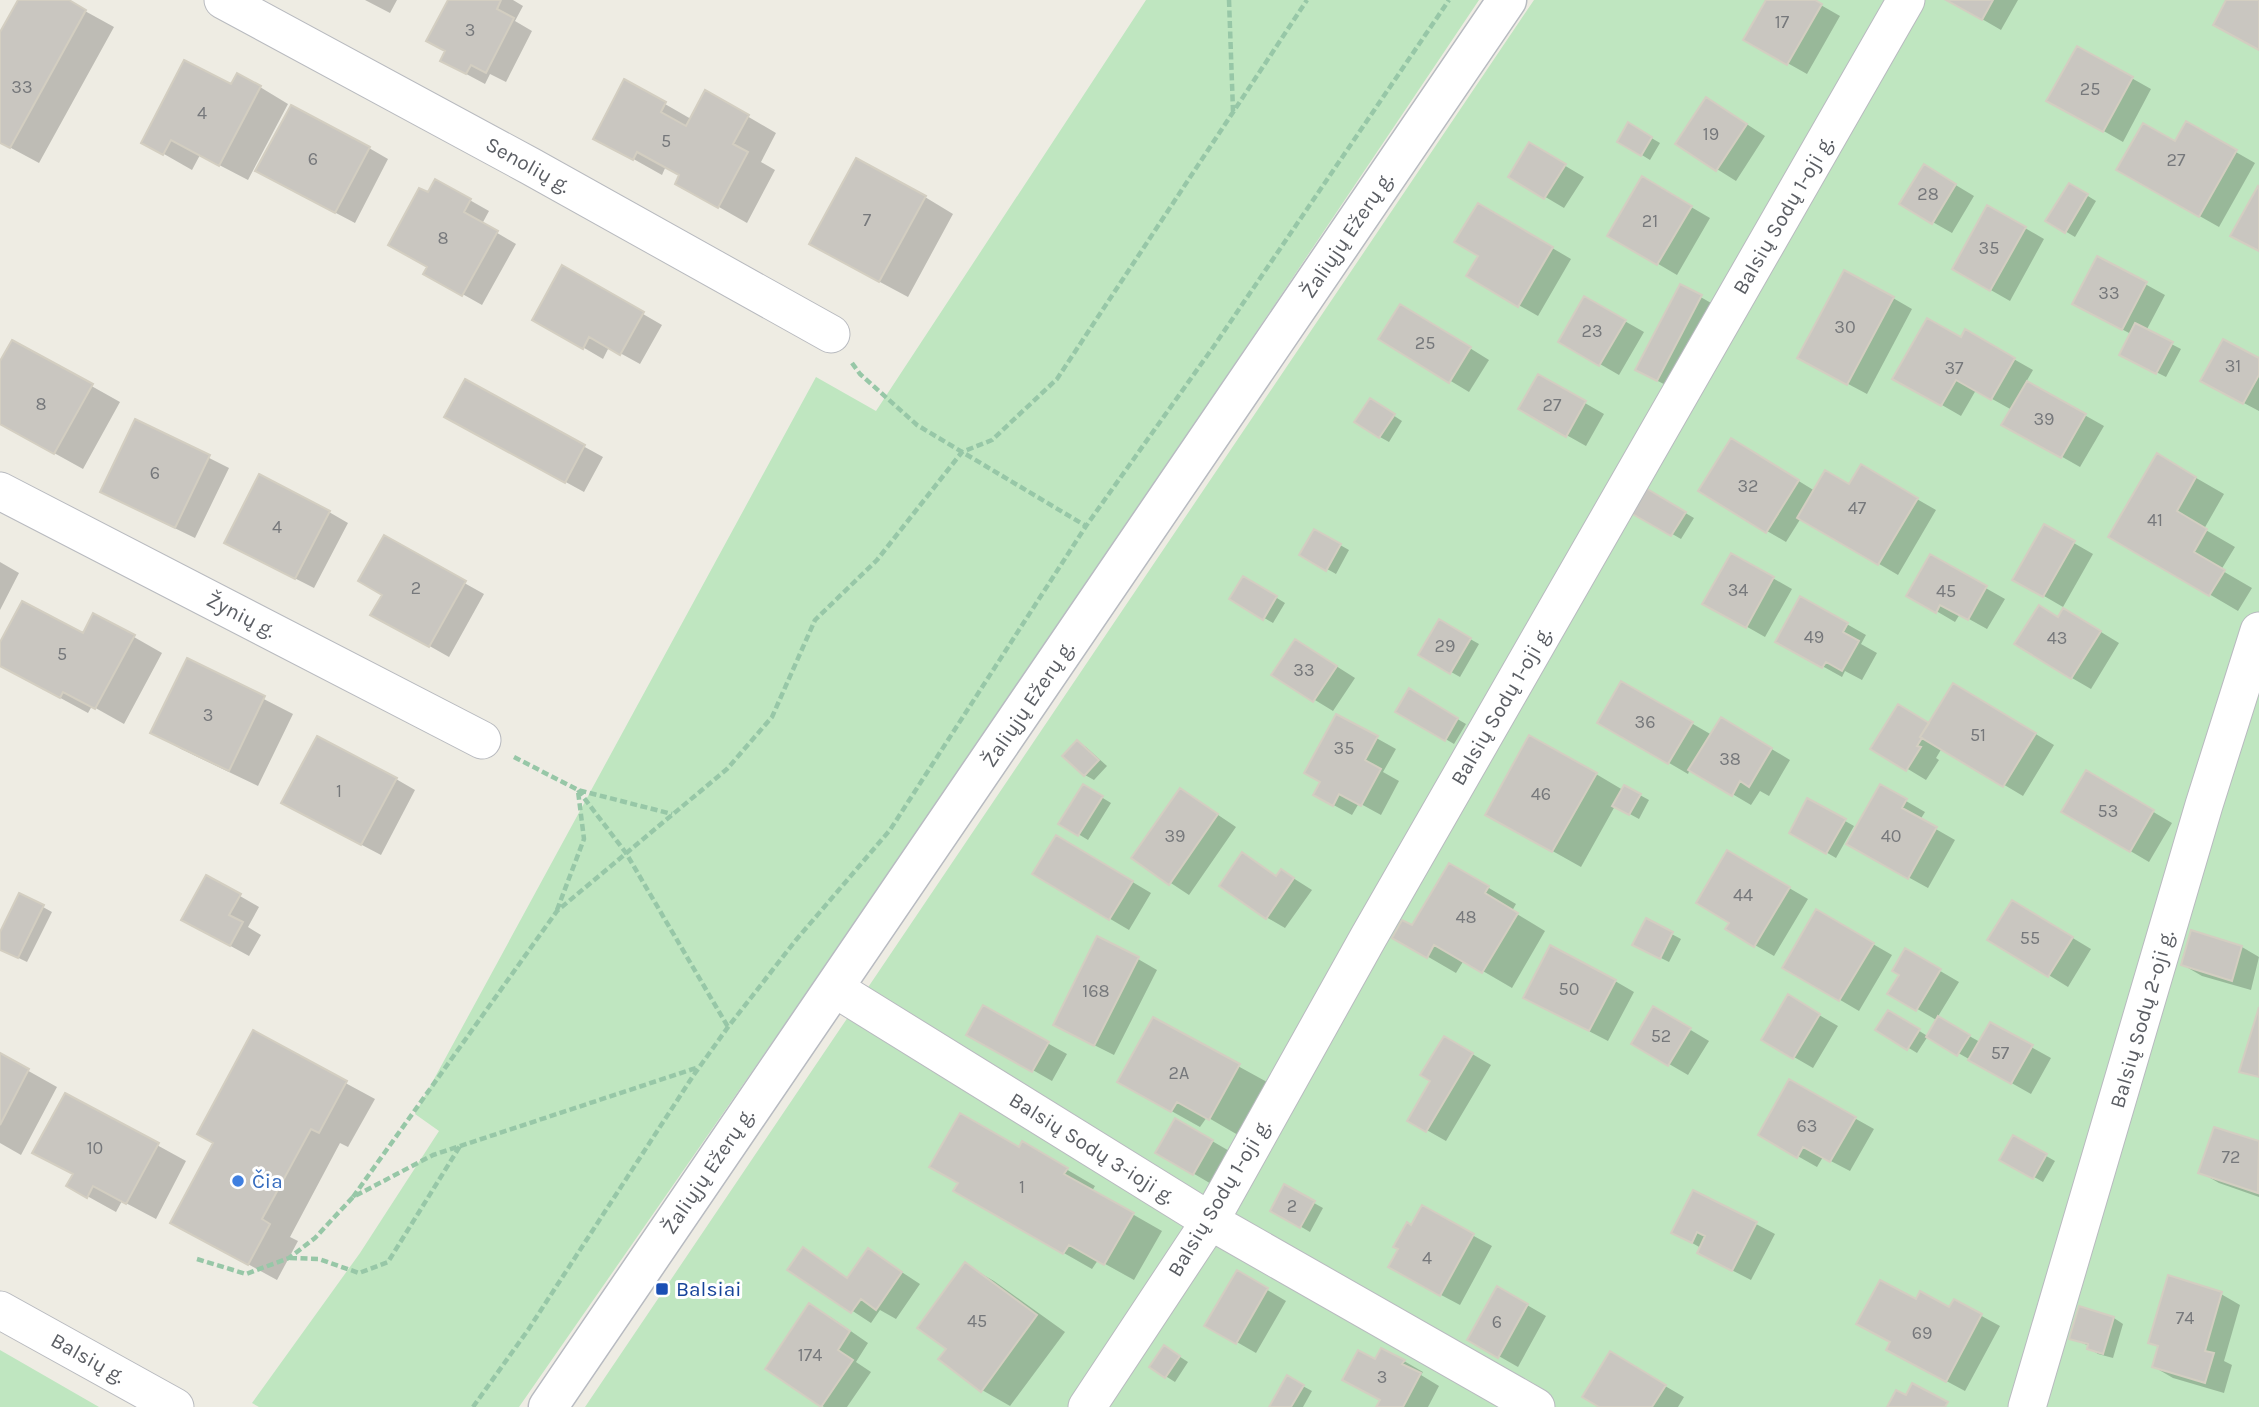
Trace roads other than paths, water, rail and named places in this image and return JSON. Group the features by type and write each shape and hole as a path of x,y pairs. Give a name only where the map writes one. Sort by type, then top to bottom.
{"main road":[{"name":"Žaliųjų Ežerų g.","path":"548,1407 1507,0"}],"street":[{"name":"Senolių g.","path":"223,0 530,166 831,334"},
{"name":"Balsių Sodų 1-oji g.","path":"1087,1407 1210,1221 1368,938 1906,0"},
{"name":"Žynių g.","path":"0,491 482,740"},
{"name":"Balsių Sodų 2-oji g.","path":"2027,1407 2204,805 2259,631"},
{"name":"Balsių Sodų 3-ioji g.","path":"834,988 1210,1221 1536,1407"},
{"name":"Balsių g.","path":"0,1310 176,1407"}],"place":[{"name":"Čia","path":"238,1181"},
{"name":"Balsiai","path":"662,1289"}]}
